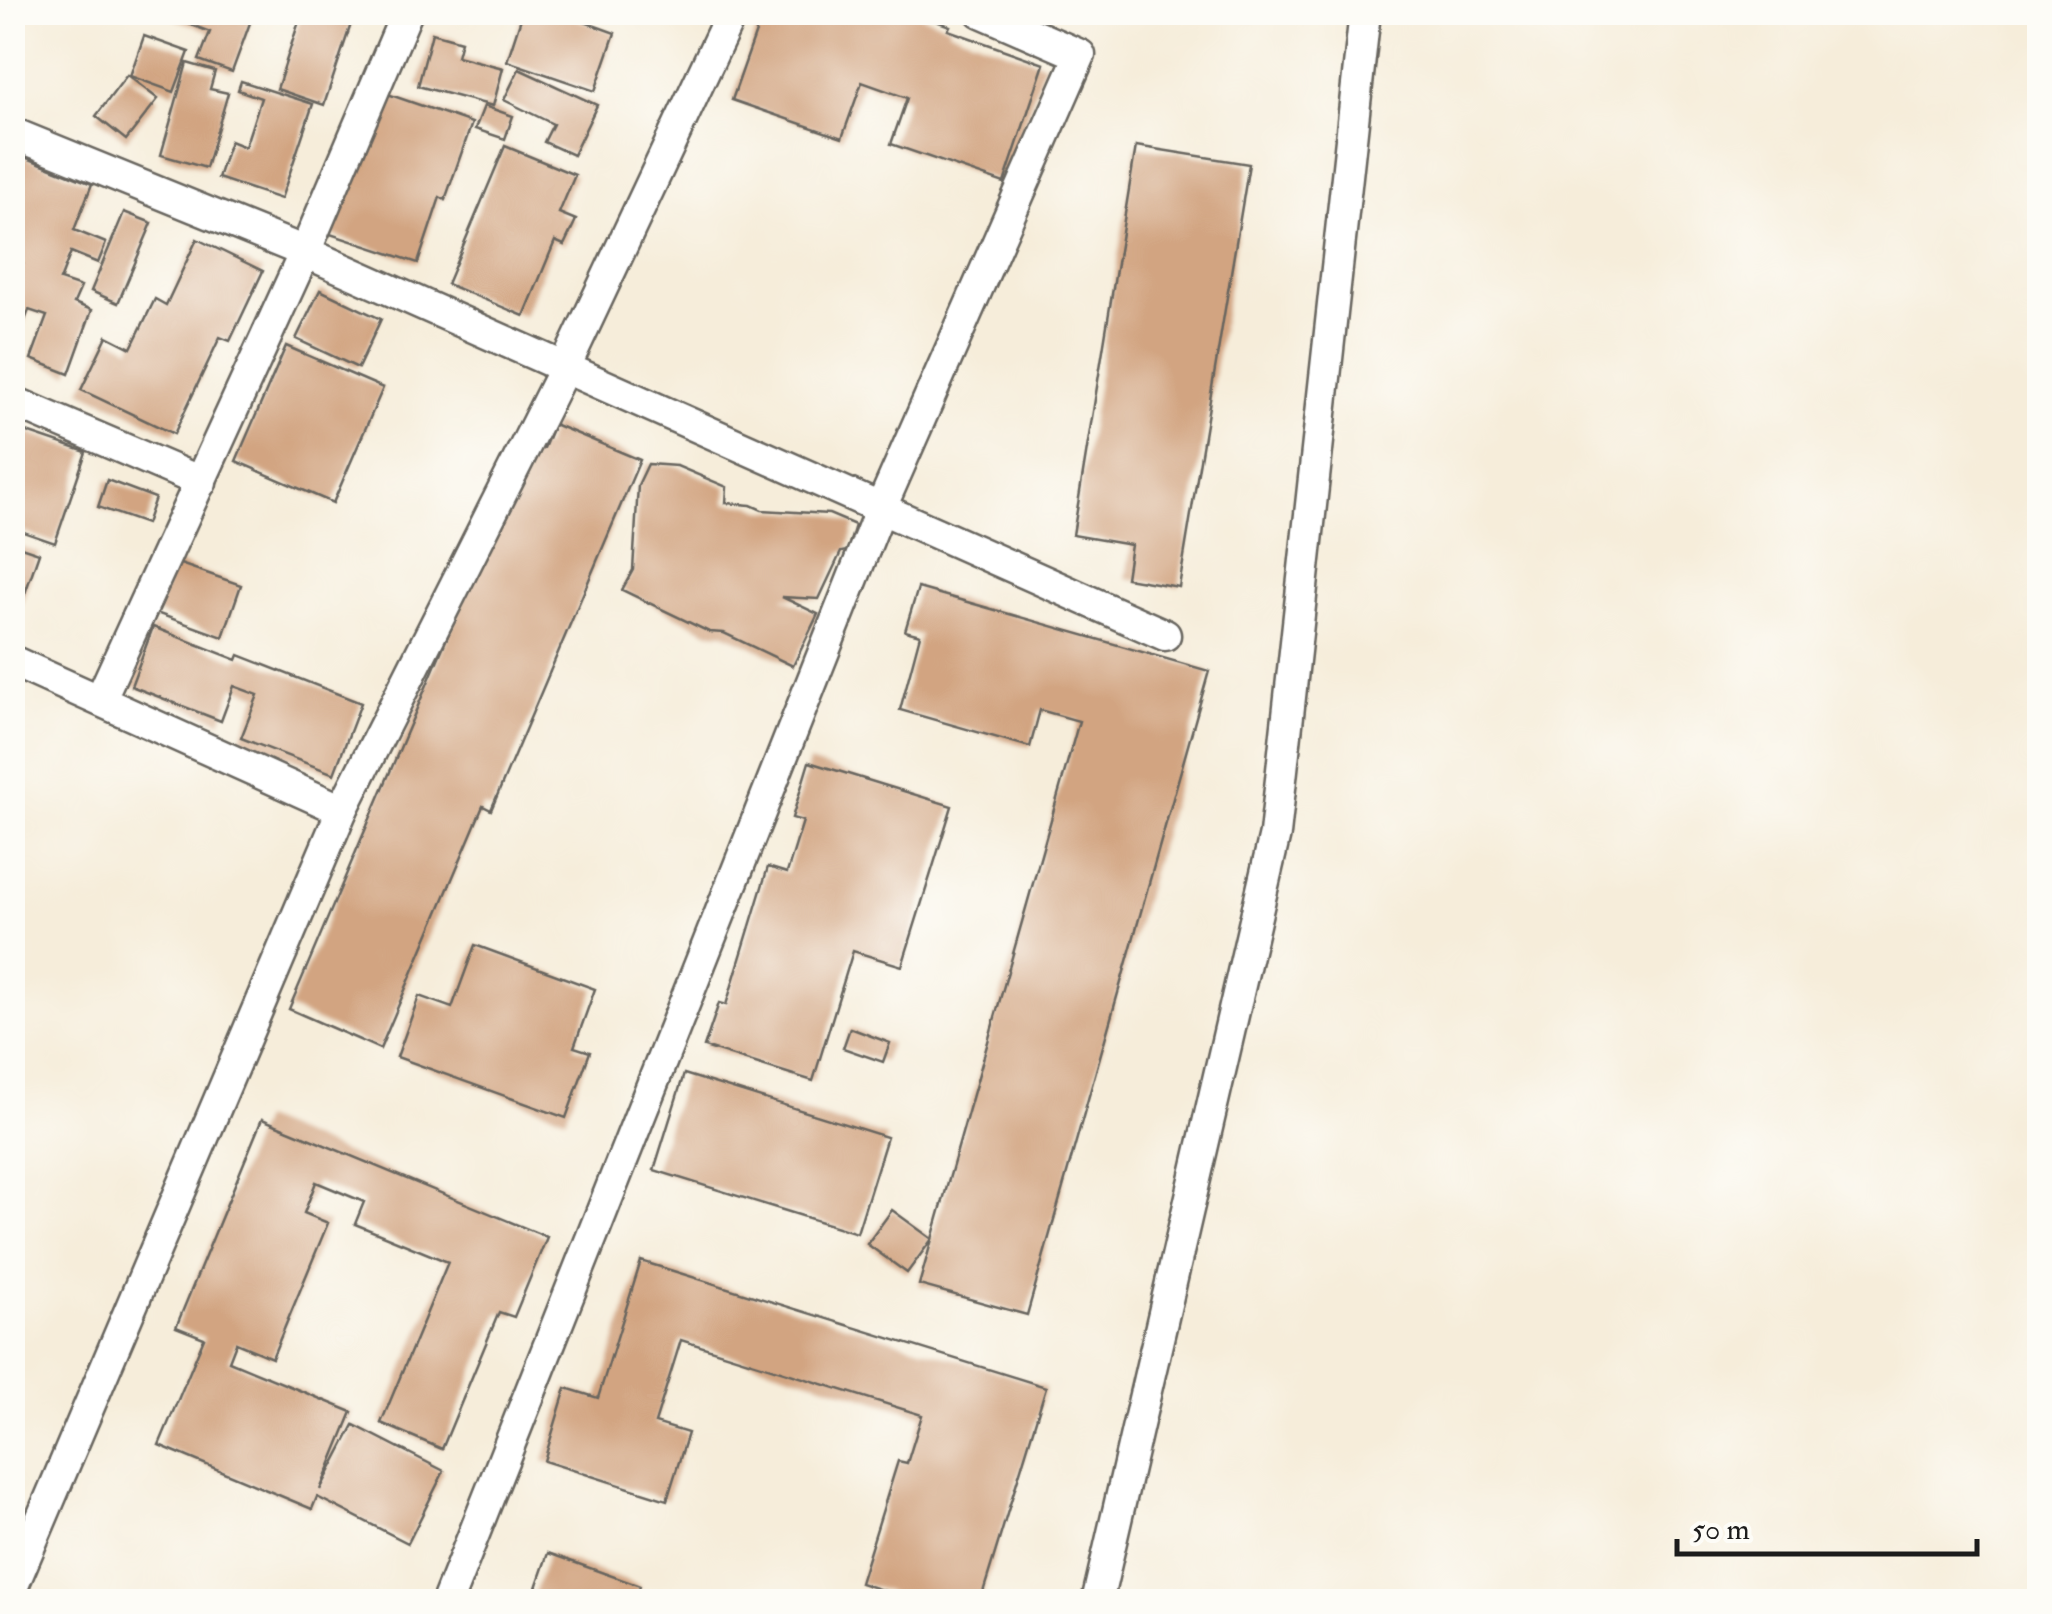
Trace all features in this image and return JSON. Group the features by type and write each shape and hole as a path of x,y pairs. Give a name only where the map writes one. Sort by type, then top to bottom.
{"street":[{"path":"100,700 305,252 407,12"},
{"path":"38,1602 12,1590 342,810 565,366 732,12"},
{"path":"447,1602 880,510 1080,56 980,12"},
{"path":"1098,1602 1275,834 1365,12"},
{"path":"12,133 305,252 1165,635"},
{"path":"12,402 201,482"},
{"path":"12,661 342,810"}],"building":[{"path":"158,12 254,12 232,72 199,60 210,32"},
{"path":"302,12 355,12 324,105 277,89"},
{"path":"523,12 557,12 615,33 595,91 507,61"},
{"path":"763,12 911,12 950,26 948,30 1044,64 1004,183 891,144 907,98 862,82 842,138 732,100"},
{"path":"1254,12 1254,21 1196,15"},
{"path":"432,33 461,41 457,56 503,68 493,106 418,86"},
{"path":"144,36 189,52 174,92 130,76"},
{"path":"187,63 215,71 210,89 228,93 206,168 161,155"},
{"path":"519,69 597,105 573,155 544,142 553,124 504,100"},
{"path":"127,75 158,99 126,140 96,116"},
{"path":"241,81 313,104 281,199 218,178 230,141 245,147 261,98 238,90"},
{"path":"376,90 472,123 445,200 440,197 418,263 327,233"},
{"path":"484,106 513,116 505,139 475,129"},
{"path":"505,146 575,175 559,213 576,220 564,245 555,241 524,316 447,284"},
{"path":"1136,146 1249,164 1179,587 1126,578 1131,545 1073,535"},
{"path":"12,152 92,184 74,230 106,243 98,263 71,252 60,280 81,287 74,303 92,310 69,374 31,359 47,316 29,310 12,354 12,262 24,265 12,260"},
{"path":"124,212 152,223 118,303 91,291"},
{"path":"197,239 263,271 230,341 220,337 174,434 81,390 107,336 131,348 155,299 166,305"},
{"path":"320,290 381,319 358,368 296,339"},
{"path":"286,346 383,388 333,503 236,461"},
{"path":"554,424 640,460 491,810 483,806 380,1049 289,1009 495,525 524,439 544,448"},
{"path":"12,427 86,452 55,543 12,528"},
{"path":"648,464 677,466 727,487 726,503 762,510 829,514 855,525 847,551 841,552 819,599 782,597 818,614 793,666 724,633 709,632 622,590 633,570 638,485"},
{"path":"107,480 155,498 146,524 98,507"},
{"path":"12,544 39,553 13,628 12,628"},
{"path":"160,557 241,585 223,637 156,613 166,585"},
{"path":"918,588 1209,671 1027,1315 919,1285 1079,721 1040,710 1030,747 900,710 920,635 905,631"},
{"path":"153,627 237,660 239,655 361,703 334,774 241,738 258,695 234,686 221,721 131,686"},
{"path":"809,762 952,806 902,966 853,951 813,1081 704,1047 719,1003 726,1005 768,867 787,873 803,821 792,818"},
{"path":"475,945 595,989 574,1047 590,1052 566,1118 397,1057 419,996 452,1008"},
{"path":"850,1028 890,1043 883,1062 843,1048"},
{"path":"684,1074 887,1137 857,1233 654,1170"},
{"path":"262,1119 547,1237 514,1317 499,1312 442,1449 381,1423 448,1262 355,1224 364,1202 316,1182 304,1213 328,1223 272,1358 236,1343 229,1361 352,1412 320,1490 354,1425 444,1471 408,1543 317,1497 312,1509 159,1445 204,1338 176,1327"},
{"path":"892,1210 932,1239 907,1273 867,1244"},
{"path":"641,1261 1046,1387 980,1602 919,1602 860,1583 898,1461 907,1463 922,1415 681,1340 655,1423 688,1433 667,1500 544,1461 566,1388 598,1398"},
{"path":"548,1553 640,1586 635,1602 531,1602"}]}
